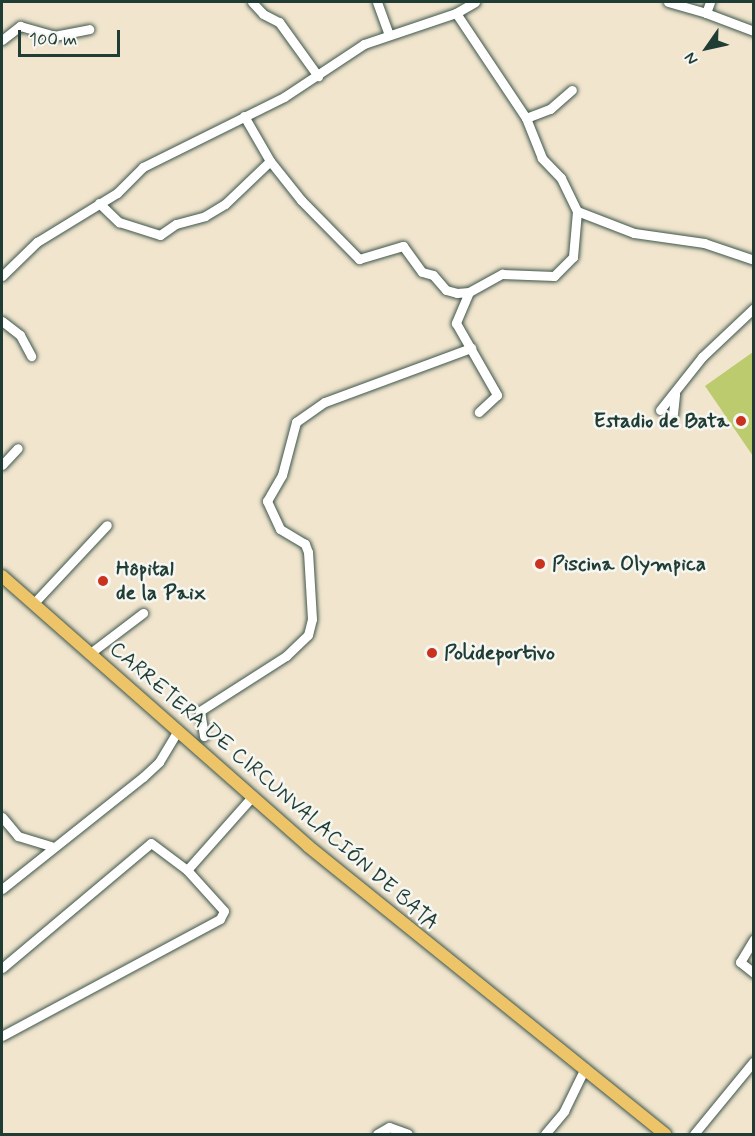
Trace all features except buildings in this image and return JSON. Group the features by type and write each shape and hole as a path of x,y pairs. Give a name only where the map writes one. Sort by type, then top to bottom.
{"main road":[{"name":"CARRETERA DE CIRCUNVALACIÓN DE BATA","path":"2,576 178,730 251,798 665,1134"}],"street":[{"path":"252,2 285,29 318,76"},
{"path":"377,2 389,34"},
{"path":"2,276 37,242 117,193 143,167 318,76 364,44 456,13 475,2"},
{"path":"668,2 706,13 753,31"},
{"path":"706,13 710,2"},
{"path":"244,116 270,161 301,200 314,209 359,259 403,246 422,272 433,275 446,291 469,292 502,274 554,276 573,257 577,211 561,178 542,158 526,118 456,13"},
{"path":"2,40 20,26 51,36 89,29"},
{"path":"526,118 550,109 572,90"},
{"path":"99,203 119,222 160,236 176,224 205,216 225,204 270,161"},
{"path":"577,211 634,234 704,243 753,260"},
{"path":"469,292 456,321 497,395 479,412"},
{"path":"660,410 675,394 702,357 753,308"},
{"path":"2,321 20,335 31,356"},
{"path":"204,736 200,711 286,656 308,635 312,619 308,552 305,544 280,529 267,501 282,475 296,422 325,402 471,348"},
{"path":"673,414 675,394"},
{"path":"2,465 18,447"},
{"path":"33,604 107,525"},
{"path":"89,654 143,613"},
{"path":"2,889 51,846 143,777 163,757 178,730"},
{"path":"187,870 251,798"},
{"path":"2,817 18,836 51,846"},
{"path":"2,968 151,843 187,870 221,904 224,910 220,919 2,1035"},
{"path":"753,939 740,962 753,973"},
{"path":"694,1134 753,1061"},
{"path":"546,1134 564,1111 585,1068"},
{"path":"377,1134 389,1127 408,1134"}],"green space":[{"name":"Estadio de Bata","path":"753,352 753,456 705,386"}],"place":[{"name":"Estadio de Bata","path":"741,421"},
{"name":"Piscina Olympica","path":"540,564"},
{"name":"Hôpital de la Paix","path":"103,581"},
{"name":"Polideportivo","path":"432,653"}]}
